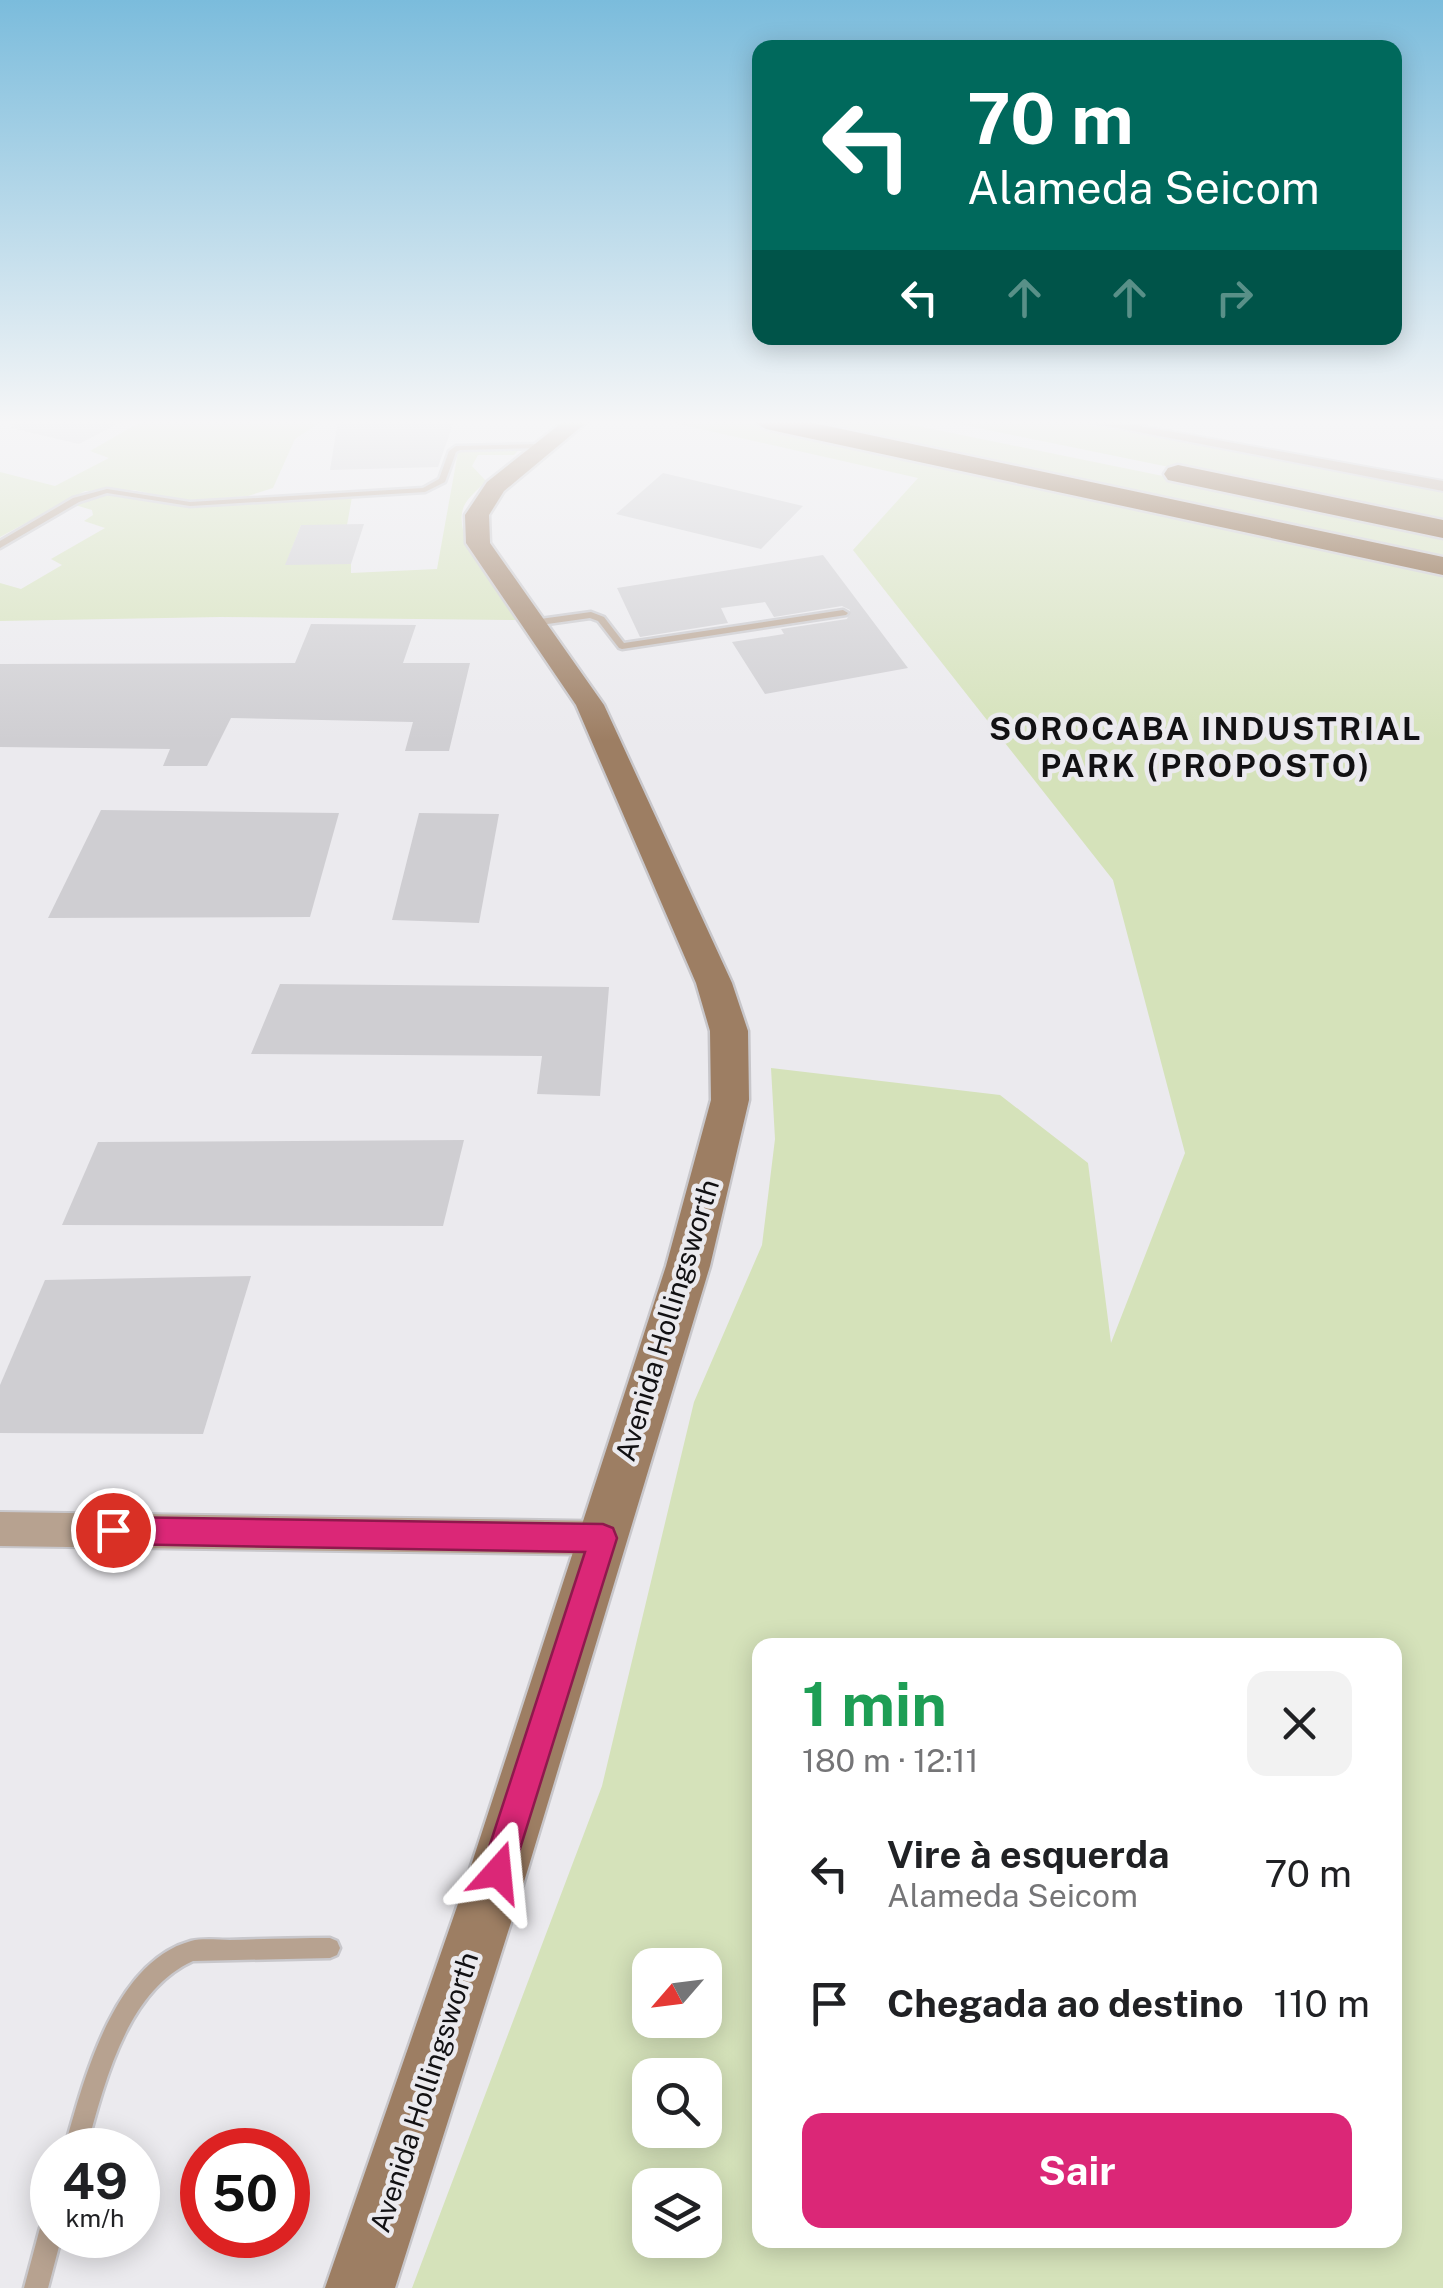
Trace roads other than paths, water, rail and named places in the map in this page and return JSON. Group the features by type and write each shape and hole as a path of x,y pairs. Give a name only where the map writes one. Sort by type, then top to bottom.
{"highway":[{"path":"1265,528 1443,566"}],"main road":[{"name":"Avenida Hollingsworth","path":"360,2288 603,1538 696,1234 730,1100 729,1031 714,983 590,704 478,543 477,528"}],"street":[{"path":"0,1529 603,1538"}],"lane":[{"path":"0,545 31,528"},
{"path":"533,624 591,615 601,619 622,646 844,614"},
{"path":"81,2128 116,2034 143,1984 174,1955 193,1951 330,1948"},
{"path":"36,2288 44,2258"}],"district":[{"name":"SOROCABA INDUSTRIAL PARK (PROPOSTO)","path":"1206,748"}]}
